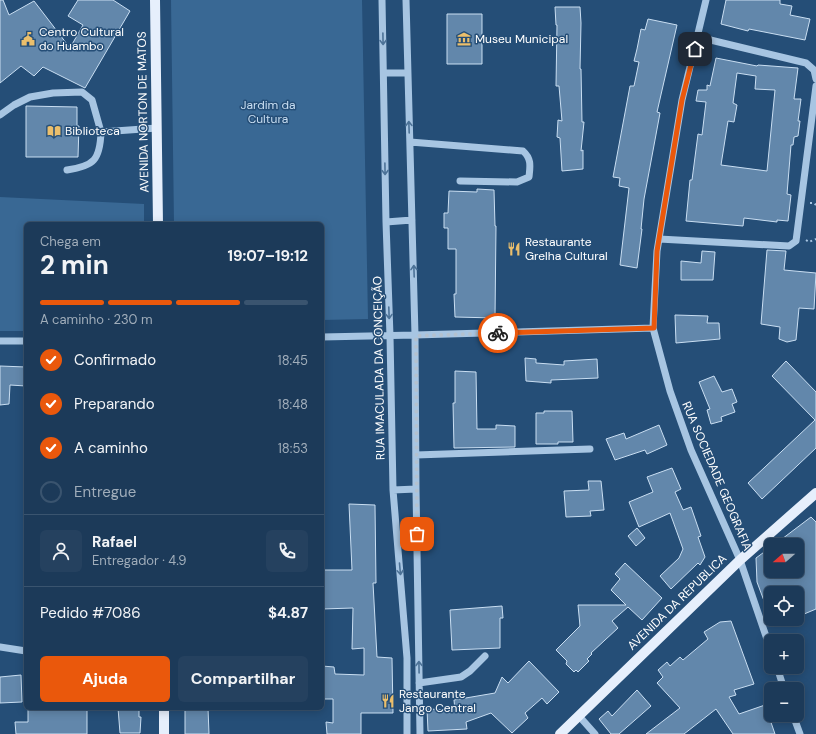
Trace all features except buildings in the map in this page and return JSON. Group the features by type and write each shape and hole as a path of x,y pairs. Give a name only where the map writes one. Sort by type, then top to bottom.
{"main road":[{"name":"AVENIDA NORTON DE MATOS","path":"155,0 158,222"},
{"name":"AVENIDA DA REPUBLICA","path":"560,734 740,560 816,493"},
{"path":"164,710 164,734"}],"street":[{"name":"RUA IMACULADA DA CONCEIÇÃO","path":"382,0 393,490 407,658 407,734"},
{"path":"406,0 416,336 416,489 420,734"},
{"name":"RUA SOCIEDADE GEOGRAFIA","path":"706,0 682,100 657,251 654,328 670,391 691,450 740,560 765,634"},
{"path":"698,37 806,63 814,70 816,79"},
{"path":"384,73 408,73"},
{"path":"659,239 789,246 796,241 816,86"},
{"path":"0,115 14,105 30,97 53,92 82,92 92,100 101,132 101,141 97,155 91,164 80,168 67,170"},
{"path":"101,132 156,128"},
{"path":"410,142 523,151 528,155 530,161 529,178 523,181 460,181"},
{"path":"386,222 412,220"},
{"path":"324,337 416,336 654,328"},
{"path":"0,341 24,341"},
{"path":"416,455 590,449"},
{"path":"393,490 416,489"},
{"path":"0,648 24,651"},
{"path":"419,683 461,677 470,671 485,656"},
{"path":"579,716 595,734"},
{"path":"796,722 800,734"}],"green space":[{"name":"Jardim da Cultura","path":"171,0 362,0 368,319 324,320 324,222 174,222"},
{"path":"0,197 144,204 144,222 24,222 24,331 0,331"}],"way so far":[{"path":"417,534 416,336 498,333"}],"place":[{"name":"Centro Cultural do Huambo","path":"28,39"},
{"name":"Museu Municipal","path":"464,39"},
{"name":"Biblioteca","path":"54,131"},
{"name":"Restaurante Grelha Cultural","path":"514,249"},
{"name":"Restaurante Jango Central","path":"388,701"}],"route":[{"path":"498,333 654,328 657,251 682,100 695,49"}]}
